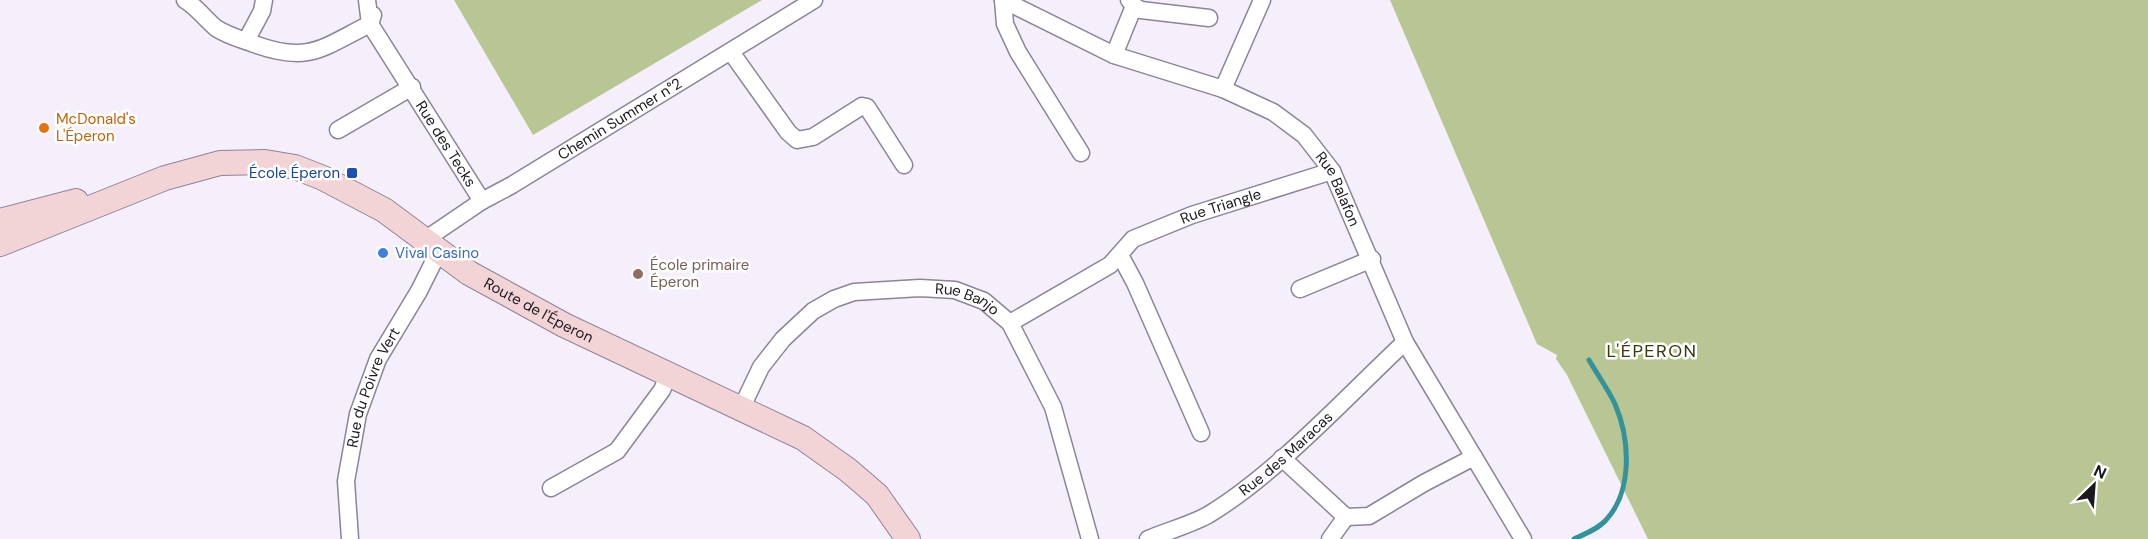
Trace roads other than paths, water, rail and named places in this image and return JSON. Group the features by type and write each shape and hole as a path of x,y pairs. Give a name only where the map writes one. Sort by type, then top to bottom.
{"main road":[{"name":"Route de l'Éperon","path":"0,244 165,178 220,163 265,162 295,167 323,178 384,210 433,244 469,273 564,326 803,438 848,470 877,495 908,539"},
{"name":"Route de l'Éperon","path":"0,221 65,203 143,188"}],"street":[{"path":"185,0 215,27 273,51 300,55 315,51 370,24 378,0"},
{"path":"246,41 262,10 264,0"},
{"path":"367,0 370,24"},
{"name":"Chemin Summer n°2","path":"433,244 482,201 732,52 814,0"},
{"name":"Rue Balafon","path":"1003,0 1113,55 1223,89 1274,112 1304,135 1332,171 1372,260 1405,342 1523,539"},
{"name":"Rue Balafon","path":"1003,0 1005,24 1018,52 1081,153"},
{"path":"1223,89 1262,0"},
{"path":"1113,55 1131,3 1141,10 1209,18"},
{"name":"Rue des Tecks","path":"370,24 412,87 482,201"},
{"path":"732,52 788,132 798,140 813,137 862,106 867,107 904,165"},
{"name":"Rue des Tecks","path":"338,130 412,87"},
{"name":"Rue Triangle","path":"1010,323 1110,265 1133,239 1192,215 1332,171"},
{"name":"Rue du Poivre Vert","path":"350,539 346,482 358,414 378,359 419,291 433,244"},
{"path":"1120,255 1135,283 1201,433"},
{"path":"1300,290 1372,260"},
{"name":"Rue Banjo","path":"741,410 761,367 783,339 813,311 834,299 854,292 921,288 955,290 984,301 1010,323 1053,406 1090,539"},
{"name":"Rue des Maracas","path":"1148,539 1206,516 1236,496 1282,458 1405,342"},
{"path":"551,488 617,451 662,390 668,376"},
{"path":"1282,458 1346,517 1369,516 1424,483 1474,457"},
{"path":"1330,539 1346,517"}],"waterway":[{"path":"1574,539 1591,531 1606,520 1615,508 1625,480 1626,448 1620,418 1612,398 1589,360"}],"place":[{"name":"McDonald's L'Éperon","path":"44,128"},
{"name":"École Éperon","path":"352,173"},
{"name":"Vival Casino","path":"383,253"},
{"name":"École primaire Éperon","path":"638,274"}],"district":[{"name":"L'ÉPERON","path":"1652,351"}]}
